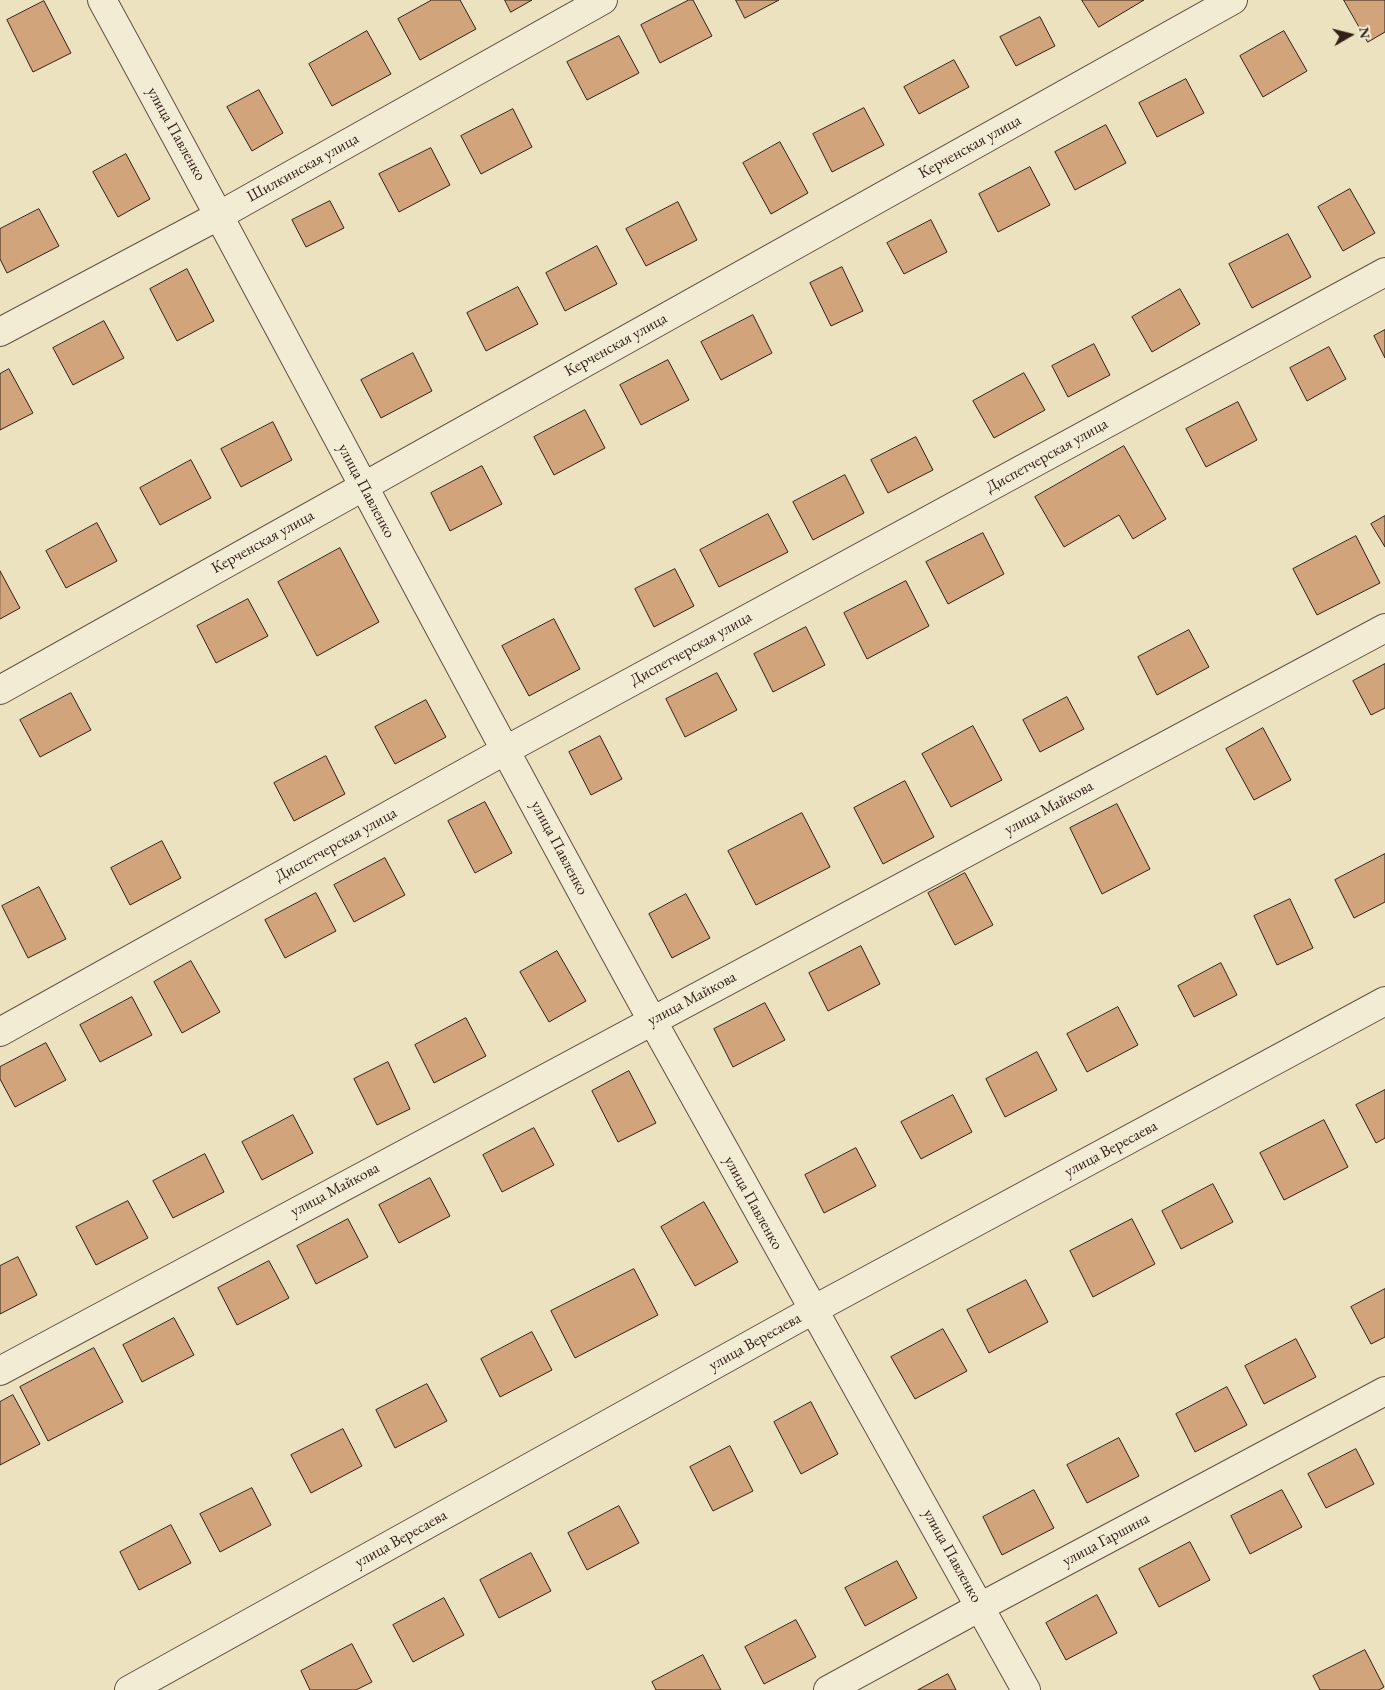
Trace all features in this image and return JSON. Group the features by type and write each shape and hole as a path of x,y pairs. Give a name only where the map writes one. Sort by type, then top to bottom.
{"street":[{"name":"улица Павленко","path":"102,0 220,215 363,486 652,1021 1026,1690"},
{"name":"Шилкинская улица","path":"0,332 220,215 603,0"},
{"name":"Керченская улица","path":"0,690 1233,0"},
{"name":"Диспетчерская улица","path":"0,1032 506,750 1385,272"},
{"name":"улица Майкова","path":"0,1371 1385,628"},
{"name":"улица Вересаева","path":"129,1690 813,1310 1385,1001"},
{"name":"улица Гаршина","path":"828,1690 1385,1391"}],"building":[{"path":"432,0 460,0 476,29 420,60 398,19"},
{"path":"505,0 532,0 511,12"},
{"path":"689,0 693,0 712,36 660,63 641,25"},
{"path":"736,0 779,0 745,18"},
{"path":"1082,0 1144,0 1099,27"},
{"path":"1344,0 1385,0 1385,32 1368,42"},
{"path":"44,1 71,53 33,72 7,20"},
{"path":"1040,17 1055,46 1016,66 1000,37"},
{"path":"367,31 391,74 332,106 309,64"},
{"path":"1284,31 1307,71 1263,97 1240,56"},
{"path":"619,36 639,73 587,100 567,62"},
{"path":"954,60 969,87 919,114 904,87"},
{"path":"1186,79 1204,113 1157,137 1139,103"},
{"path":"259,90 283,133 252,151 227,107"},
{"path":"864,108 884,145 832,172 813,134"},
{"path":"513,109 532,147 481,174 461,136"},
{"path":"1106,125 1126,163 1075,190 1055,152"},
{"path":"780,142 808,193 771,214 743,163"},
{"path":"431,148 450,185 399,212 379,174"},
{"path":"126,154 150,199 118,217 93,172"},
{"path":"1030,167 1050,205 998,232 979,194"},
{"path":"1350,189 1375,233 1343,251 1318,207"},
{"path":"330,201 344,228 306,247 292,220"},
{"path":"678,202 697,240 646,266 626,229"},
{"path":"39,209 59,246 7,273 0,259 0,229"},
{"path":"931,220 947,252 904,274 887,243"},
{"path":"1288,234 1311,277 1252,308 1229,264"},
{"path":"597,246 617,284 565,311 546,273"},
{"path":"842,267 863,311 831,326 810,283"},
{"path":"187,269 214,321 177,341 150,289"},
{"path":"518,287 538,324 486,351 467,313"},
{"path":"1180,289 1200,324 1152,352 1132,317"},
{"path":"753,315 772,353 721,380 701,342"},
{"path":"104,321 124,358 73,385 53,348"},
{"path":"1385,330 1385,358 1374,336"},
{"path":"1094,344 1110,375 1068,397 1052,366"},
{"path":"1329,347 1346,379 1307,401 1290,368"},
{"path":"413,353 432,391 381,418 361,380"},
{"path":"668,360 689,400 641,425 620,385"},
{"path":"9,369 33,413 0,430 0,374"},
{"path":"1024,373 1045,410 994,438 973,401"},
{"path":"1238,402 1257,440 1206,467 1186,429"},
{"path":"585,410 605,448 554,475 534,437"},
{"path":"273,422 292,460 241,487 221,449"},
{"path":"916,437 933,470 888,493 871,460"},
{"path":"1124,446 1166,519 1133,539 1119,515 1064,547 1035,497"},
{"path":"191,460 211,498 160,525 140,488"},
{"path":"482,466 502,504 450,531 431,493"},
{"path":"845,475 864,513 813,540 793,502"},
{"path":"768,514 788,552 719,587 700,550"},
{"path":"1385,516 1385,547 1371,524"},
{"path":"97,523 117,561 66,588 46,551"},
{"path":"983,533 1004,574 948,604 926,562"},
{"path":"1356,536 1380,583 1317,615 1293,569"},
{"path":"340,548 379,622 317,656 278,582"},
{"path":"675,569 694,606 654,627 635,589"},
{"path":"0,571 20,608 0,619"},
{"path":"906,581 929,626 867,659 844,613"},
{"path":"248,599 268,636 216,663 197,626"},
{"path":"554,619 580,669 529,696 502,646"},
{"path":"806,627 825,665 773,692 754,654"},
{"path":"1189,630 1209,667 1157,695 1138,657"},
{"path":"1385,664 1385,708 1371,715 1353,681"},
{"path":"717,673 737,710 685,737 666,699"},
{"path":"71,693 91,730 40,757 20,720"},
{"path":"1067,697 1084,729 1040,752 1023,720"},
{"path":"426,700 446,737 395,764 375,727"},
{"path":"973,726 1002,780 951,807 922,754"},
{"path":"1263,728 1291,780 1254,800 1226,749"},
{"path":"600,736 622,779 591,795 569,752"},
{"path":"326,756 345,794 294,821 274,783"},
{"path":"905,781 934,837 883,864 854,808"},
{"path":"485,802 512,853 475,873 448,821"},
{"path":"1117,804 1150,869 1102,894 1070,828"},
{"path":"802,813 830,867 756,905 728,851"},
{"path":"162,841 181,878 130,905 111,868"},
{"path":"1385,854 1385,902 1354,918 1335,880"},
{"path":"385,858 405,895 354,922 334,885"},
{"path":"965,873 993,925 955,945 928,893"},
{"path":"39,887 66,939 28,958 2,906"},
{"path":"316,893 336,931 285,958 265,920"},
{"path":"686,894 710,938 672,958 649,914"},
{"path":"1290,899 1313,948 1277,965 1254,916"},
{"path":"861,946 880,984 828,1011 809,973"},
{"path":"557,951 586,1001 549,1022 520,972"},
{"path":"191,961 220,1012 182,1033 154,982"},
{"path":"1221,963 1237,995 1194,1017 1178,986"},
{"path":"132,997 152,1035 100,1062 80,1025"},
{"path":"765,1003 785,1040 733,1067 714,1029"},
{"path":"1118,1007 1138,1045 1087,1072 1067,1034"},
{"path":"466,1018 486,1056 434,1083 415,1045"},
{"path":"46,1043 66,1080 15,1107 0,1079 0,1067"},
{"path":"1037,1052 1057,1090 1005,1117 986,1079"},
{"path":"388,1062 410,1109 377,1125 354,1079"},
{"path":"629,1071 656,1123 618,1142 592,1091"},
{"path":"1385,1090 1385,1138 1376,1143 1356,1105"},
{"path":"953,1095 972,1132 921,1159 901,1122"},
{"path":"293,1115 313,1153 262,1180 242,1142"},
{"path":"1324,1120 1348,1167 1284,1200 1260,1153"},
{"path":"534,1128 554,1165 502,1192 483,1155"},
{"path":"856,1148 876,1186 824,1213 805,1175"},
{"path":"205,1154 224,1192 173,1218 153,1181"},
{"path":"430,1178 450,1216 399,1243 379,1205"},
{"path":"1213,1184 1233,1222 1181,1249 1162,1211"},
{"path":"128,1201 148,1238 96,1265 76,1227"},
{"path":"704,1202 738,1262 695,1286 661,1227"},
{"path":"348,1219 368,1257 316,1284 297,1246"},
{"path":"1132,1219 1155,1264 1093,1297 1070,1251"},
{"path":"18,1257 37,1295 0,1314 0,1266"},
{"path":"269,1261 289,1298 237,1325 218,1288"},
{"path":"634,1269 658,1315 575,1358 551,1311"},
{"path":"1026,1280 1048,1322 989,1353 967,1310"},
{"path":"1385,1289 1385,1337 1371,1344 1351,1307"},
{"path":"174,1318 194,1355 142,1382 123,1345"},
{"path":"943,1329 967,1371 915,1399 891,1357"},
{"path":"532,1332 552,1370 500,1397 481,1359"},
{"path":"1296,1339 1316,1377 1264,1404 1245,1366"},
{"path":"94,1348 123,1402 48,1441 20,1387"},
{"path":"427,1384 447,1421 395,1448 376,1410"},
{"path":"1227,1387 1247,1425 1195,1452 1176,1414"},
{"path":"13,1395 40,1444 0,1465 0,1402"},
{"path":"811,1402 838,1454 801,1474 774,1422"},
{"path":"343,1429 362,1466 311,1493 291,1455"},
{"path":"1119,1438 1139,1476 1087,1503 1067,1465"},
{"path":"730,1446 753,1491 713,1511 690,1467"},
{"path":"1356,1449 1374,1484 1326,1508 1308,1474"},
{"path":"252,1488 271,1525 220,1552 200,1514"},
{"path":"1034,1490 1054,1528 1002,1555 983,1517"},
{"path":"1282,1490 1302,1527 1250,1554 1231,1516"},
{"path":"619,1506 639,1543 587,1570 568,1533"},
{"path":"171,1525 191,1563 139,1590 120,1552"},
{"path":"1190,1542 1210,1580 1159,1607 1139,1569"},
{"path":"531,1553 551,1591 499,1618 480,1580"},
{"path":"897,1561 917,1598 865,1626 845,1588"},
{"path":"1097,1595 1117,1633 1066,1660 1046,1623"},
{"path":"444,1598 464,1635 413,1662 393,1625"},
{"path":"796,1620 816,1657 764,1684 745,1647"},
{"path":"352,1644 372,1682 356,1690 310,1690 301,1671"},
{"path":"1365,1650 1384,1687 1379,1690 1320,1690 1313,1676"},
{"path":"703,1655 721,1690 656,1690 652,1682"},
{"path":"948,1674 956,1690 918,1690"}]}
